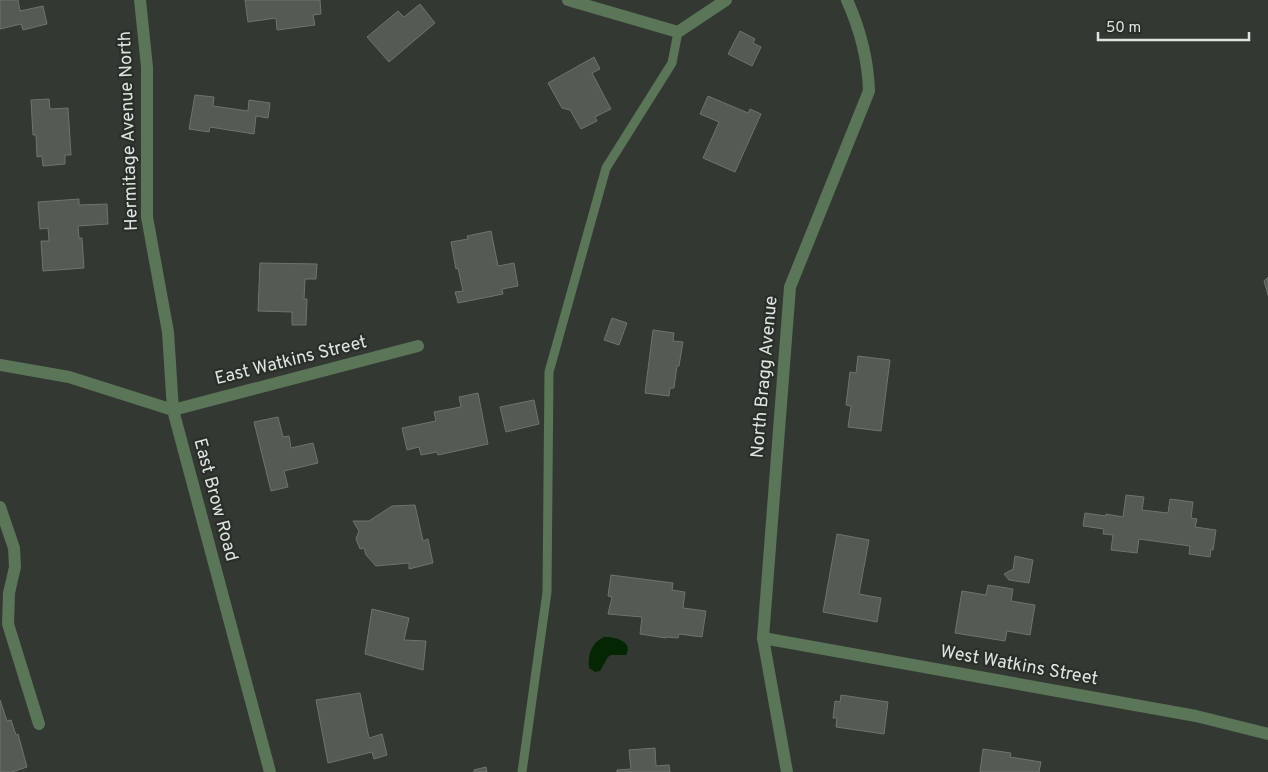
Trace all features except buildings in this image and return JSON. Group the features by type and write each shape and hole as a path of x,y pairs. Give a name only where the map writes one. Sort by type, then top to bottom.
{"street":[{"name":"Hermitage Avenue North","path":"140,0 147,67 147,218 168,332 173,410"},
{"path":"568,0 678,32 726,0"},
{"name":"North Bragg Avenue","path":"788,772 763,638 790,287 869,91 868,74 861,38 848,0"},
{"name":"East Watkins Street","path":"173,410 418,346"},
{"path":"0,365 69,377 173,410"},
{"name":"East Brow Road","path":"173,410 270,772"},
{"path":"0,506 14,548 15,567 9,593 8,624 39,724"},
{"name":"West Watkins Street","path":"763,638 1196,716 1268,734"}],"lane":[{"path":"522,772 547,592 549,372 606,168 672,63 678,32"}],"shaded area":[{"path":"604,637 622,641 628,650 626,655 611,655 608,657 600,671 595,672 589,668 591,650 596,642"}]}
